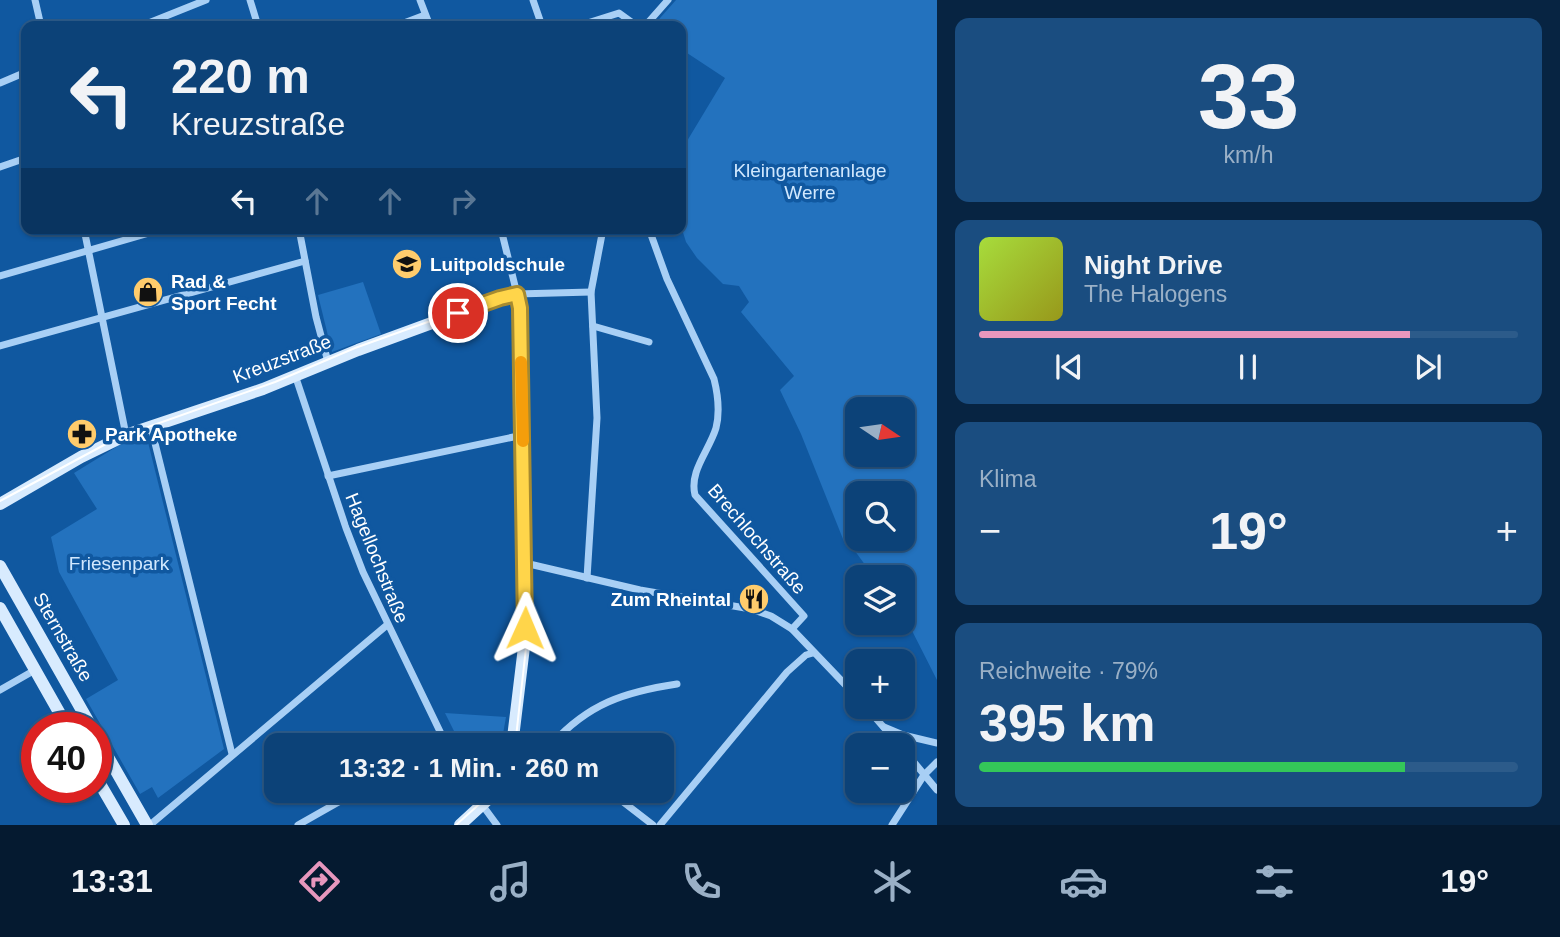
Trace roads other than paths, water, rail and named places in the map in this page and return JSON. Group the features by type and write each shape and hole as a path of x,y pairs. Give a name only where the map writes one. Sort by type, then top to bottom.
{"street":[{"path":"35,0 40,21"},
{"path":"154,21 206,0"},
{"path":"250,0 256,21"},
{"path":"419,0 428,21"},
{"path":"533,0 540,21"},
{"path":"649,21 668,0"},
{"path":"594,21 619,13 630,21"},
{"path":"409,21 425,15"},
{"path":"0,83 21,74"},
{"path":"0,167 21,160"},
{"path":"85,235 127,435"},
{"path":"0,276 143,235"},
{"path":"300,235 328,362"},
{"path":"502,235 520,308 523,435 524,646 514,733"},
{"path":"587,578 597,418 591,292 602,235"},
{"name":"Brechlochstraße","path":"651,235 667,279 718,393 716,426 694,474 695,495 804,616 792,629"},
{"path":"0,346 305,261"},
{"name":"Kreuzstraße","path":"0,504 81,457 127,435 252,393 500,298 517,294 591,292"},
{"path":"593,326 649,342"},
{"name":"Hagellochstraße","path":"295,376 363,572 439,733"},
{"path":"151,427 232,754"},
{"path":"328,476 523,435"},
{"path":"525,564 640,590 751,609 771,616 792,629 845,685"},
{"name":"Sternstraße","path":"0,566 83,712"},
{"name":"Sternstraße","path":"0,608 59,712"},
{"path":"112,763 149,825 387,625"},
{"path":"665,823 787,672 806,655 813,653"},
{"path":"0,690 53,659"},
{"path":"565,733 590,710 617,697 648,688 677,684"},
{"path":"877,719 889,733"},
{"path":"884,727 937,743"},
{"path":"892,825 924,775 937,762"},
{"path":"915,764 937,790"},
{"path":"111,803 124,825"},
{"path":"299,825 337,803"},
{"path":"625,803 653,825"},
{"path":"460,825 483,805 497,825"}],"tram line":[{"path":"0,501 117,438 275,382 355,348 492,299 510,300 518,306 524,323 528,630 516,733"},
{"path":"456,825 481,803"}],"place":[{"name":"Luitpoldschule","path":"407,264"},
{"name":"Rad & Sport Fecht","path":"148,292"},
{"name":"Park Apotheke","path":"82,434"},
{"name":"Zum Rheintal","path":"754,599"}],"park label":[{"name":"Kleingartenanlage Werre","path":"810,181"},
{"name":"Friesenpark","path":"119,563"}]}
